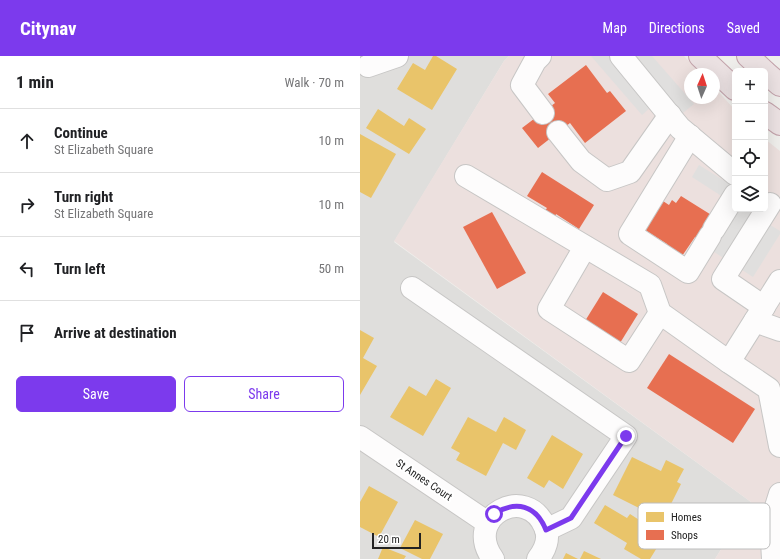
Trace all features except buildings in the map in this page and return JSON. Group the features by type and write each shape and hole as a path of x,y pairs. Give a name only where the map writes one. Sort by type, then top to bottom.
{"highway":[{"path":"700,56 732,86"},
{"path":"748,56 762,68"},
{"path":"768,74 780,85"},
{"path":"768,115 780,124"}],"street":[{"path":"364,65 397,56"},
{"path":"540,56 535,61 522,85 543,112"},
{"path":"621,56 680,128 732,171"},
{"path":"558,132 581,161 607,180 630,172 670,115"},
{"path":"690,136 630,234 688,272 723,279 760,314 780,330"},
{"path":"466,176 650,285 660,312 769,389 780,446"},
{"path":"688,272 732,200"},
{"path":"723,279 772,204"},
{"path":"585,247 549,309 629,361 660,312"},
{"path":"729,362 780,281"},
{"path":"412,288 626,436 571,518 546,530"},
{"name":"St Annes Court","path":"360,437 488,523"},
{"path":"773,559 770,523 780,494"},
{"path":"493,559 484,542 484,532 494,514 503,508 514,506 524,507 534,512 542,520 546,530 547,540 544,550 538,559"}],"shaded area":[{"path":"360,56 509,56 504,61 394,242 751,502 638,503 638,549 721,549 715,559 360,559"},
{"path":"509,56 684,56 695,68 684,68 684,104 720,104 720,94 732,107 732,212 768,212 768,141 780,151 780,559 715,559 721,549 770,549 770,503 750,503 394,241 504,61"},
{"path":"591,56 652,56 684,93 684,104 694,104 679,116 662,97 642,115"},
{"path":"699,165 731,185 723,197 692,177"},
{"path":"736,212 750,212 780,231 780,234 753,277 711,250"}],"route":[{"path":"494,514 503,508 514,506 524,507 534,512 542,520 546,530 571,518 626,436"}]}
